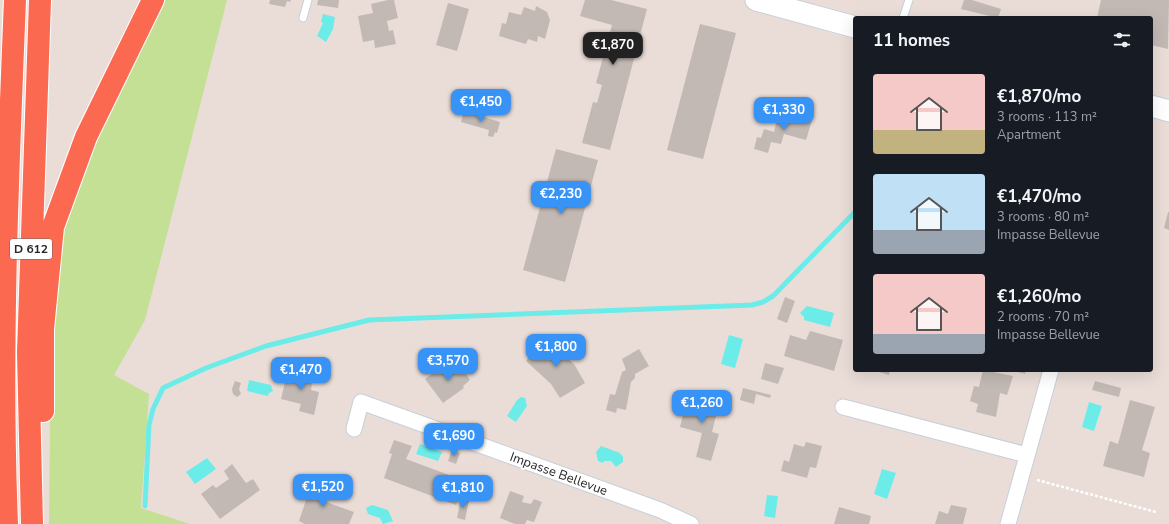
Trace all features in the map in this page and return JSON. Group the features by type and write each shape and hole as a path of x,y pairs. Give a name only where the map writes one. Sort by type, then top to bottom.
{"highway":[{"name":"D 612","path":"7,524 2,439 4,307 15,0"},
{"name":"D 612","path":"32,524 29,458 28,352 40,0"},
{"path":"29,458 42,421 43,329 54,227 86,137 153,0"}],"main road":[{"path":"756,0 853,26"},
{"path":"1153,107 1169,111"}],"street":[{"path":"1008,524 1050,372"},
{"name":"Impasse Bellevue","path":"354,429 361,402 660,510 691,524"},
{"path":"843,407 1027,455"}],"lane":[{"path":"303,18 308,0"},
{"path":"904,16 909,0"}],"path":[{"path":"1021,475 1156,512"}],"green space":[{"path":"160,0 227,0 145,320 114,375 149,394 141,508 190,524 49,524 51,315 59,243 76,180"}],"water":[{"path":"323,14 335,17 333,29 326,42 317,36 323,23 321,22"},
{"path":"807,306 834,313 830,327 804,320 804,317 800,313"},
{"path":"729,335 743,339 735,368 721,364"},
{"path":"249,380 271,385 273,391 269,393 268,396 247,391"},
{"path":"521,397 525,398 527,406 516,422 507,416 517,400"},
{"path":"1089,402 1102,406 1094,431 1082,427"},
{"path":"420,444 442,452 438,461 416,454"},
{"path":"601,446 620,453 623,457 623,462 616,467 611,461 604,461 603,463 598,461 596,452"},
{"path":"207,458 216,469 195,484 186,472"},
{"path":"882,469 896,473 887,499 874,494"},
{"path":"767,495 778,496 775,518 764,516"},
{"path":"372,505 388,510 393,521 383,524 380,518 368,514 366,508"}],"building":[{"path":"270,0 291,0 290,2 287,1 285,7 269,4"},
{"path":"318,0 339,0 338,8 317,5"},
{"path":"394,0 398,18 387,21 389,31 393,30 396,44 375,48 374,40 363,42 358,16 373,13 371,4"},
{"path":"585,0 611,0 647,9 610,150 582,143 593,102 597,103 602,85 596,83 612,25 580,16"},
{"path":"964,0 972,0 1001,9 999,16 990,16 961,9"},
{"path":"1101,0 1169,0 1168,49 1153,45 1153,16 1097,16"},
{"path":"448,3 469,9 457,51 436,45"},
{"path":"536,6 547,12 550,20 545,39 538,36 537,42 528,39 526,44 499,36 502,23 506,24 509,12 521,15 524,7 535,11"},
{"path":"700,24 736,33 703,159 667,150"},
{"path":"464,111 500,122 497,133 495,132 493,137 488,136 489,130 461,122"},
{"path":"779,111 812,120 806,140 784,134 781,144 771,142 768,153 754,149 757,137 761,138 764,129 774,132"},
{"path":"556,149 598,160 565,282 523,270"},
{"path":"1169,212 1169,230 1164,228"},
{"path":"785,297 795,301 787,323 777,319"},
{"path":"810,331 843,340 834,371 784,356 790,335 806,340"},
{"path":"544,338 574,364 585,383 560,398 551,384 526,361"},
{"path":"639,349 649,366 635,374 635,378 631,382 626,410 617,408 616,413 606,410 610,394 615,395 622,372 626,370 622,359"},
{"path":"765,363 784,368 778,384 761,379"},
{"path":"460,365 470,380 463,386 464,388 443,403 425,379 436,371 438,374 449,366 452,370"},
{"path":"288,369 313,374 311,390 319,392 314,415 299,411 301,404 281,399"},
{"path":"879,372 890,372 889,375"},
{"path":"983,372 993,372 1013,376 1007,395 1000,393 996,417 976,412 978,404 970,401 974,386 979,387"},
{"path":"235,381 241,383 239,389 241,394 237,397 233,394 232,389"},
{"path":"1095,381 1121,388 1119,397 1092,390"},
{"path":"743,388 771,395 770,398 756,394 754,404 740,400"},
{"path":"688,396 719,404 712,432 719,434 711,461 696,457 702,433 680,427"},
{"path":"1130,400 1155,407 1142,450 1150,453 1144,477 1103,466 1110,441 1118,444"},
{"path":"394,440 412,446 406,459 465,481 456,505 384,478 392,454 389,453"},
{"path":"806,442 822,446 816,468 810,467 807,478 781,471 784,460 789,462 794,444 804,447"},
{"path":"452,450 460,453 456,464 448,461"},
{"path":"232,464 246,483 253,479 260,490 220,519 201,494 213,485 216,488 229,479 224,471"},
{"path":"313,479 331,485 326,502 354,512 349,524 305,524 299,521"},
{"path":"510,491 524,496 522,502 531,504 534,499 542,502 534,522 527,520 525,524 515,524 500,518"},
{"path":"461,498 469,500 465,520 457,518"},
{"path":"951,505 967,508 963,524 935,524 939,511 948,514"},
{"path":"839,507 871,516 869,524 834,524"}],"waterway":[{"path":"145,506 149,425 153,409 163,388 206,368 266,346 369,320 752,305 763,302 773,296 853,214"}]}
